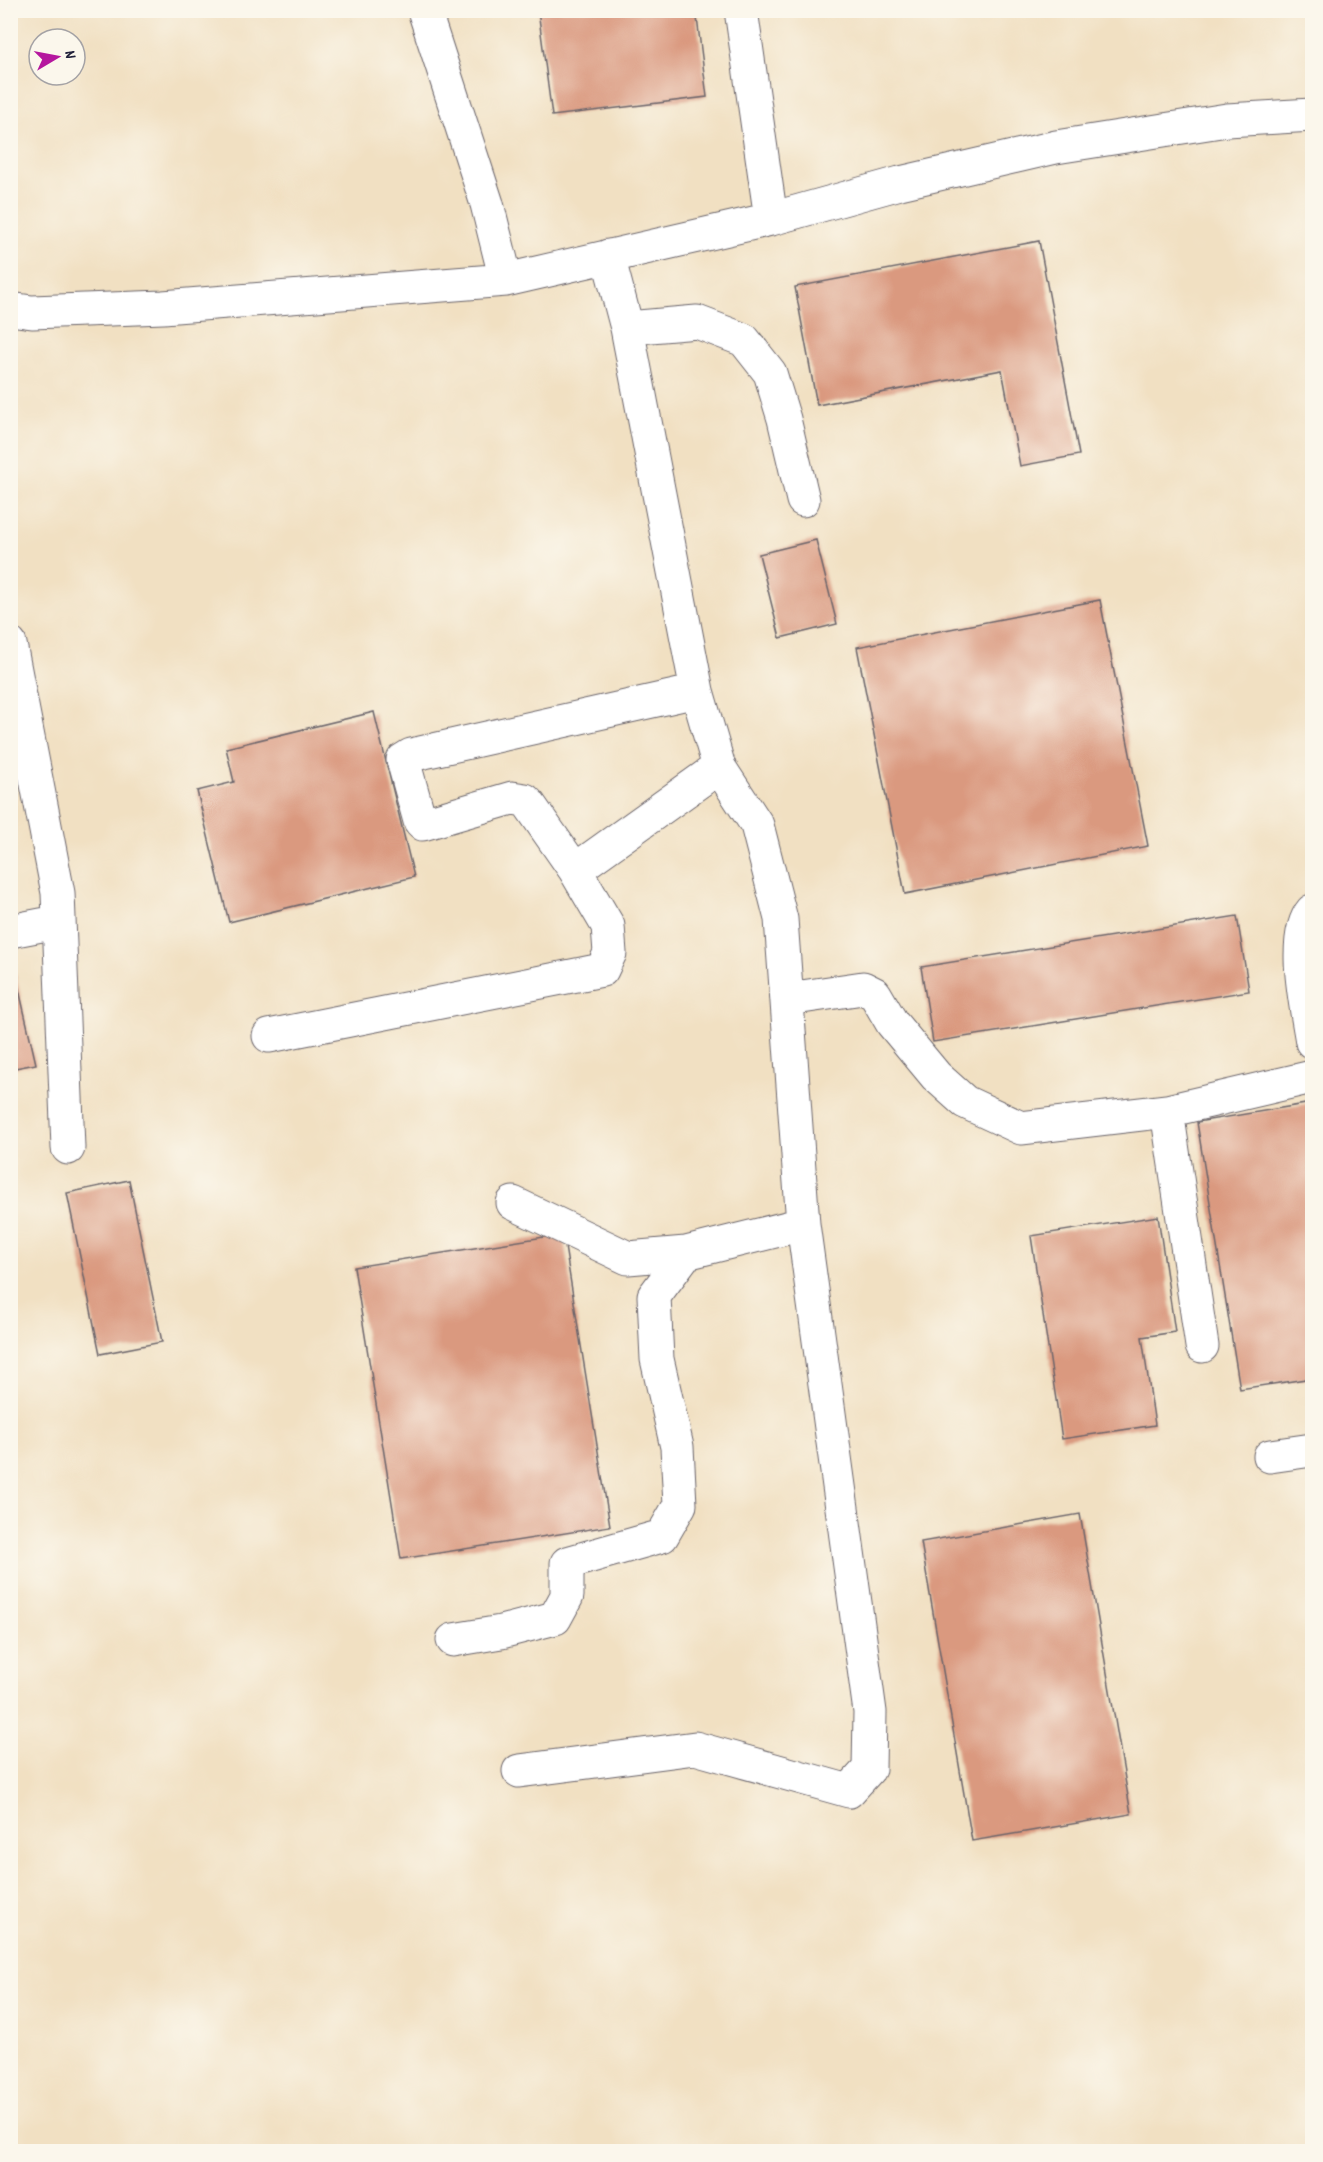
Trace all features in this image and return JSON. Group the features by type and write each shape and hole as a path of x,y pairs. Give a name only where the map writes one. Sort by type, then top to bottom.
{"street":[{"path":"424,10 487,204 506,279"},
{"path":"741,10 771,219"},
{"path":"10,309 32,312 164,307 506,279 771,219 900,183 1056,147 1227,120 1312,115"},
{"path":"519,1771 695,1748 849,1791 868,1769 870,1712 803,1224 782,919 757,825 719,766 697,691 627,328 608,256"},
{"path":"627,328 697,322 744,340 770,373 784,419 803,500"},
{"path":"10,644 58,892 57,922 68,1148"},
{"path":"269,1036 602,970 610,953 608,926 575,870 525,800 512,798 423,824 420,821 403,760 411,755 697,691"},
{"path":"575,870 719,766"},
{"path":"1312,911 1307,917 1300,964 1312,1042"},
{"path":"10,931 57,922"},
{"path":"788,999 863,988 875,994 892,1023 936,1076 965,1102 1021,1128 1167,1111 1312,1077"},
{"path":"1167,1111 1202,1346"},
{"path":"513,1203 628,1258 686,1253 803,1224"},
{"path":"453,1640 501,1632 555,1618 567,1596 567,1563 662,1536 680,1505 678,1447 657,1359 654,1296 686,1253"},
{"path":"1270,1456 1312,1450"}],"building":[{"path":"538,10 696,10 707,97 552,116"},
{"path":"1039,241 1079,455 1020,466 1002,370 817,405 795,287"},
{"path":"816,540 837,624 780,638 759,554"},
{"path":"1100,600 1148,846 905,894 857,647"},
{"path":"374,712 414,877 229,922 197,791 234,782 226,748"},
{"path":"1237,916 1249,991 933,1042 921,967"},
{"path":"10,950 36,1064 10,1069"},
{"path":"1312,1103 1312,1378 1240,1389 1197,1122"},
{"path":"129,1180 162,1342 100,1354 67,1193"},
{"path":"1158,1216 1175,1332 1142,1337 1155,1425 1062,1439 1031,1236"},
{"path":"563,1234 610,1526 401,1559 354,1267"},
{"path":"1080,1514 1131,1814 972,1841 921,1542"}]}
